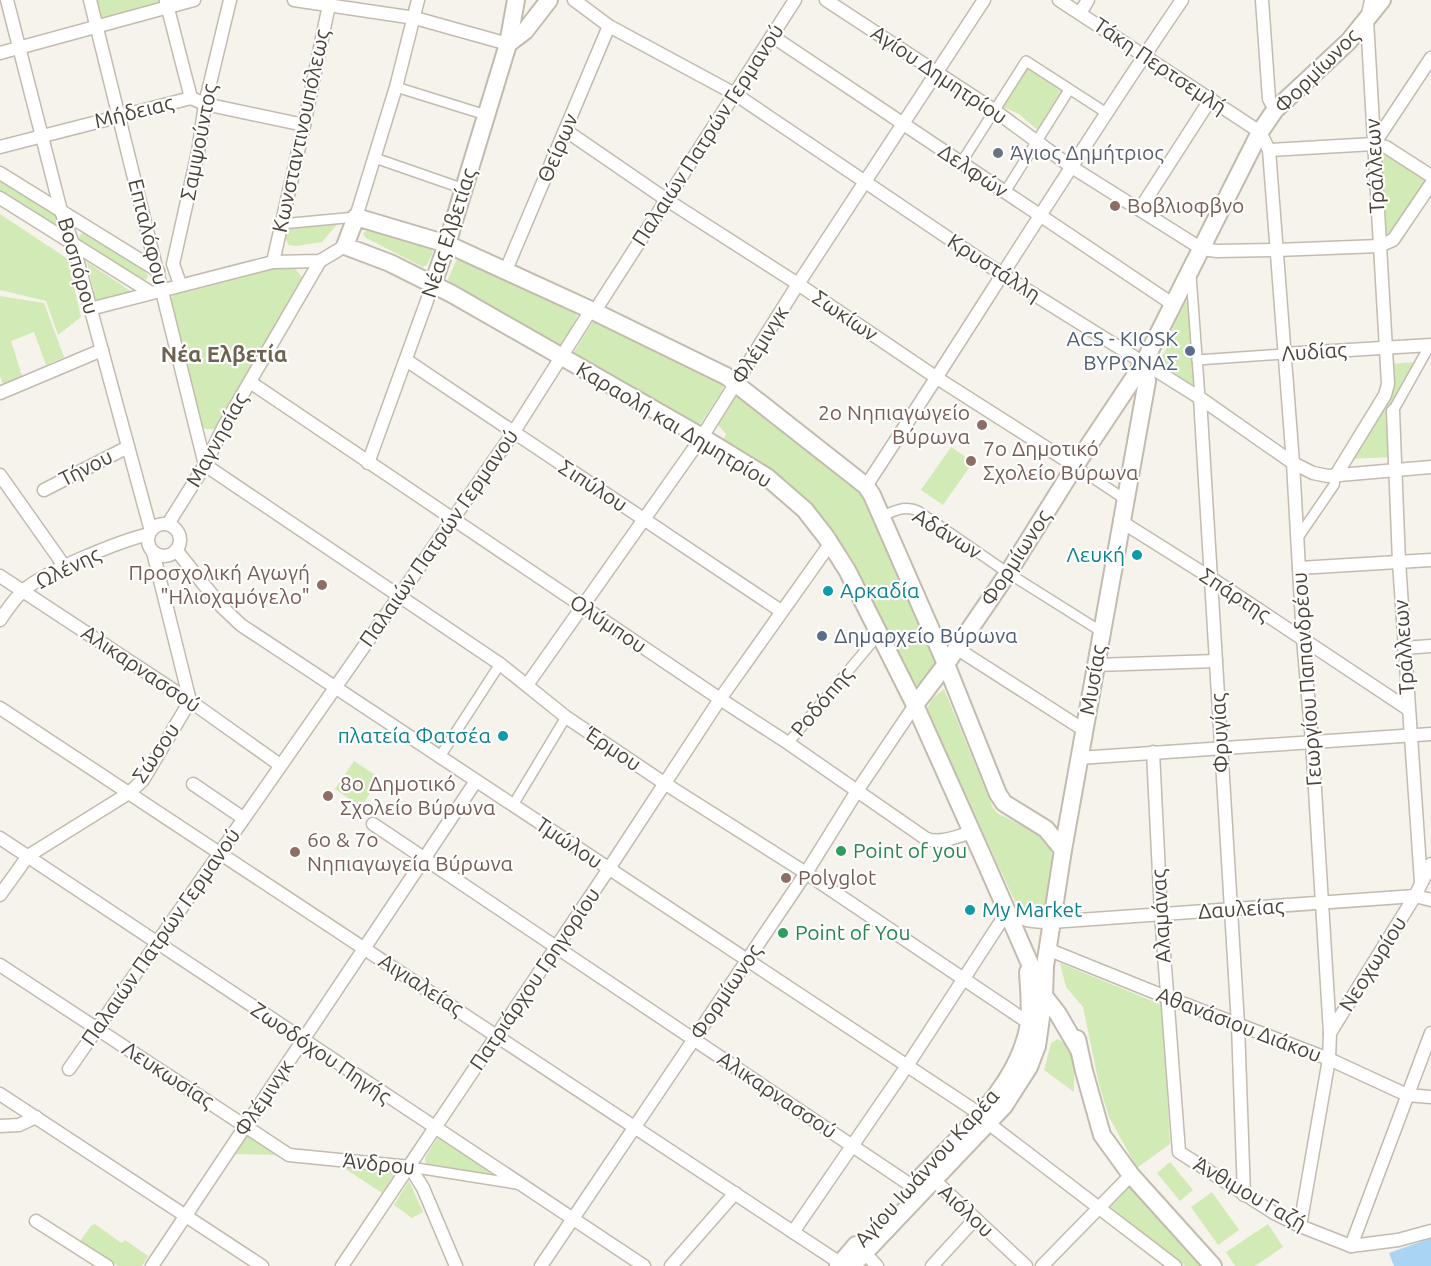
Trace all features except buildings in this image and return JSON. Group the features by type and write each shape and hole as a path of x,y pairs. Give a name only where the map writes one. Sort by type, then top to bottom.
{"street":[{"name":"Βοσπόρου","path":"7,0 61,211 73,244 150,532"},
{"name":"Επταλόφου","path":"90,0 158,272 156,290 205,465"},
{"path":"0,53 98,28 166,4 194,0"},
{"name":"Σαμψούντος","path":"180,284 173,264 198,152 205,105 230,0"},
{"path":"294,0 329,3 415,18 508,44 525,31 549,0"},
{"path":"90,309 156,290 273,262 320,261 345,246 375,158 415,18 418,0"},
{"name":"Νέας Ελβετίας","path":"368,463 447,244 508,44 516,0"},
{"name":"Κρυστάλλη","path":"574,0 609,26 735,94 1003,274 1200,398 1293,463 1313,474 1336,475 1431,467"},
{"name":"Παλαιών Πατρών Γερμανού","path":"69,1069 451,518 513,433 591,310 597,308 795,0"},
{"name":"Αγίου Δημητρίου","path":"826,0 994,110 1070,166 1202,249"},
{"name":"Φλέμινγκ","path":"527,685 702,437 798,284 984,0"},
{"name":"Τάκη Περτσεμλή","path":"1059,0 1260,132"},
{"path":"1080,13 1088,0"},
{"path":"866,486 1041,215 1070,166 1182,0"},
{"path":"1262,0 1269,99 1275,110"},
{"name":"Τράλλεων","path":"1336,475 1385,395 1388,384 1367,20 1371,0"},
{"name":"Φορμίωνος","path":"541,1266 806,873 857,790 1008,573 1143,364 1260,132 1275,110 1349,41 1382,0"},
{"name":"Κωνσταντινουπόλεως","path":"273,262 329,3"},
{"path":"166,4 191,98"},
{"name":"Θείρων","path":"506,270 609,26"},
{"name":"Δελφών","path":"772,36 1174,305"},
{"path":"1374,144 1431,58"},
{"path":"961,163 1026,61 1106,112"},
{"path":"396,87 486,115"},
{"path":"1005,192 1069,90"},
{"name":"Μήδειας","path":"0,147 191,98 205,105 304,125"},
{"path":"1140,209 1210,100"},
{"name":"Σωκίων","path":"565,130 667,200 1126,500"},
{"name":"Γεωργίου Παπανδρέου","path":"1260,132 1269,150 1293,463 1330,1033 1329,1059 1300,1226"},
{"path":"1269,150 1374,144 1386,147 1431,176"},
{"path":"375,158 464,189"},
{"path":"0,173 158,272"},
{"path":"1202,249 1217,251 1379,246 1393,240 1431,184"},
{"path":"0,198 73,244 156,290"},
{"path":"281,224 356,216 447,244 506,270 706,366 737,384 866,486 946,664 998,795 1004,803 1046,829 1055,837 1063,850"},
{"name":"Καραολή και Δημητρίου","path":"345,246 390,263 433,284 702,437 767,477 805,510 851,578 915,705 1044,996 1058,1014 1079,1050"},
{"name":"Μαγνησίας","path":"168,524 205,465 224,426 320,261"},
{"name":"Φρυγίας","path":"1190,272 1200,398 1238,1025 1244,1195"},
{"path":"1393,411 1431,344"},
{"name":"Λυδίας","path":"1197,360 1431,344"},
{"path":"0,393 102,351"},
{"name":"Σιπύλου","path":"406,360 781,611"},
{"name":"Μυσίας","path":"1044,996 1044,966 1063,850 1147,381 1143,364"},
{"name":"Ολύμπου","path":"250,382 931,841 972,832"},
{"name":"Τράλλεων","path":"1393,411 1404,648 1421,882"},
{"name":"Τήνου","path":"44,490 128,447"},
{"name":"Έρμου","path":"205,465 500,664 567,717 664,783 806,873 1029,1023"},
{"path":"0,475 65,567"},
{"path":"1297,541 1334,485 1336,475"},
{"name":"Αδάνων","path":"881,517 897,510 912,508 1008,573 1102,632"},
{"name":"Σπάρτης","path":"1122,522 1408,709"},
{"path":"168,524 175,528 180,543 169,555 161,556 153,552 148,544 150,532 158,525 168,524"},
{"name":"Ωλένης","path":"0,620 24,591 65,567 133,537 150,532"},
{"name":"Πατριάρχου Γρηγορίου","path":"342,1266 720,699 830,544"},
{"name":"Τμώλου","path":"176,550 222,607 241,625 984,1118 1175,1266"},
{"name":"Σώσου","path":"0,895 28,856 129,793 143,780 190,701 153,552"},
{"path":"1299,568 1431,560"},
{"name":"Αλικαρνασσού","path":"0,576 190,701 280,765"},
{"name":"Ροδόπης","path":"788,743 879,634"},
{"path":"1404,648 1431,646"},
{"path":"956,648 1084,730"},
{"path":"1096,665 1216,662"},
{"path":"439,758 500,664"},
{"name":"Αιγιαλείας","path":"0,708 843,1265"},
{"path":"513,805 567,717"},
{"path":"1079,758 1431,734"},
{"name":"Αλαμάνας","path":"1153,752 1166,997 1179,1152"},
{"name":"Φλέμινγκ","path":"152,1266 476,781"},
{"path":"193,784 243,818"},
{"name":"Αλικαρνασσού","path":"373,824 912,1186"},
{"name":"Ζωοδόχου Πηγής","path":"0,838 434,1129 644,1266"},
{"name":"Νεοχωρίου","path":"1330,1033 1415,896 1431,864"},
{"name":"Δαυλείας","path":"1007,912 1018,919 1029,922 1051,922 1415,896 1431,900"},
{"path":"793,1232 907,1066 1007,912"},
{"name":"Αθανάσιου Διάκου","path":"1047,949 1329,1059 1407,1095 1431,1097"},
{"name":"Αγίου Ιωάννου Καρέα","path":"843,1265 864,1252 934,1180 984,1118 997,1092 1020,1057 1029,1023 1028,962"},
{"name":"Λευκωσίας","path":"0,966 246,1125"},
{"path":"1044,966 1050,984 1073,1018 1079,1050 1102,1135 1131,1175 1213,1266"},
{"name":"Αγίου Ιωάννου Καρέα","path":"843,1265 912,1186 1017,1088 1029,1068 1037,1046 1044,996"},
{"path":"1037,1046 1043,1034 1050,1029 1055,1028 1069,1034"},
{"path":"1351,1246 1431,1033"},
{"path":"0,1094 262,1266"},
{"path":"0,1126 19,1125 36,1117"},
{"name":"Άνδρου","path":"246,1125 289,1155 410,1167 520,1184"},
{"name":"Άνθιμου Γαζή","path":"1179,1152 1244,1195 1300,1226 1351,1246 1398,1240 1430,1230"},
{"path":"410,1167 423,1188 456,1266"},
{"path":"1042,1266 1131,1175"},
{"name":"Αιόλου","path":"934,1180 1026,1266"},
{"path":"671,1266 735,1193"},
{"path":"932,1266 975,1219"},
{"path":"36,1221 107,1266"},
{"path":"864,1252 878,1266"}],"green space":[{"path":"90,0 166,0 167,7 98,28"},
{"path":"1026,65 1067,91 1041,133 1019,114 999,105"},
{"path":"1386,155 1428,178 1393,235 1386,234 1382,156"},
{"path":"0,178 56,213 62,232 0,193"},
{"path":"0,214 68,259 81,317 58,335 46,301 0,290"},
{"path":"340,221 322,242 296,246 289,245 285,239 288,226"},
{"path":"371,227 431,248 433,252 427,265 423,267 366,238 363,235 364,232"},
{"path":"82,233 142,267 148,276 146,280 80,241 79,237"},
{"path":"459,259 576,313 577,317 563,343 559,345 450,282 448,279"},
{"path":"87,262 135,294 97,305"},
{"path":"293,266 303,278 216,429 199,426 169,300 177,291 264,269"},
{"path":"0,296 44,303 64,357 46,365 34,332 11,341 22,376 3,384 0,376"},
{"path":"1186,301 1190,301 1197,388 1159,363"},
{"path":"594,320 722,384 723,389 701,423 697,425 573,354"},
{"path":"1417,362 1392,406 1392,457 1347,459 1386,396 1390,364"},
{"path":"738,396 810,449 867,500 936,661 937,665 921,685 915,685 854,562 814,510 790,484 723,441 726,434 718,425 734,398"},
{"path":"951,447 973,462 943,505 921,490"},
{"path":"944,689 993,808 997,813 1046,838 1054,859 1044,916 1031,916 1018,908 931,720 924,715 932,699"},
{"path":"354,761 380,778 361,807 335,789"},
{"path":"1060,963 1162,1005 1170,1144 1137,1168 1109,1117 1099,1084 1083,1007 1066,987"},
{"path":"1058,1039 1065,1044 1074,1062 1074,1092 1044,1070 1051,1043"},
{"path":"246,1132 277,1155 233,1154"},
{"path":"440,1134 489,1167 491,1174 427,1168 425,1158"},
{"path":"1170,1162 1193,1190 1180,1201 1157,1173"},
{"path":"344,1168 395,1173 382,1193"},
{"path":"409,1181 423,1212 412,1218 394,1205"},
{"path":"1129,1187 1203,1266 1185,1266 1110,1207"},
{"path":"1212,1192 1239,1230 1218,1245 1191,1207"},
{"path":"95,1224 120,1242 125,1240 148,1256 142,1266 118,1266 80,1241"},
{"path":"1268,1224 1283,1247 1255,1266 1235,1266 1226,1252"}],"water":[{"path":"1431,1238 1431,1266 1394,1266 1389,1253"}],"place":[{"name":"Άγιος Δημήτριος","path":"998,153"},
{"name":"Βοβλιοφβνο","path":"1115,206"},
{"name":"ACS - KIOSK ΒΥΡΩΝΑΣ","path":"1190,351"},
{"name":"2ο Νηπιαγωγείο Βύρωνα","path":"982,425"},
{"name":"7ο Δημοτικό Σχολείο Βύρωνα","path":"971,461"},
{"name":"Λευκή","path":"1137,555"},
{"name":"Προσχολική Αγωγή \"Ηλιοχαμόγελο\"","path":"322,585"},
{"name":"Αρκαδία","path":"828,591"},
{"name":"Δημαρχείο Βύρωνα","path":"822,636"},
{"name":"πλατεία Φατσέα","path":"503,736"},
{"name":"8ο Δημοτικό Σχολείο Βύρωνα","path":"328,796"},
{"name":"Point of you","path":"841,851"},
{"name":"6ο & 7ο Νηπιαγωγεία Βύρωνα","path":"295,852"},
{"name":"Polyglot","path":"786,878"},
{"name":"My Market","path":"970,910"},
{"name":"Point of You","path":"783,933"}],"district":[{"name":"Νέα Ελβετία","path":"224,354"}]}
